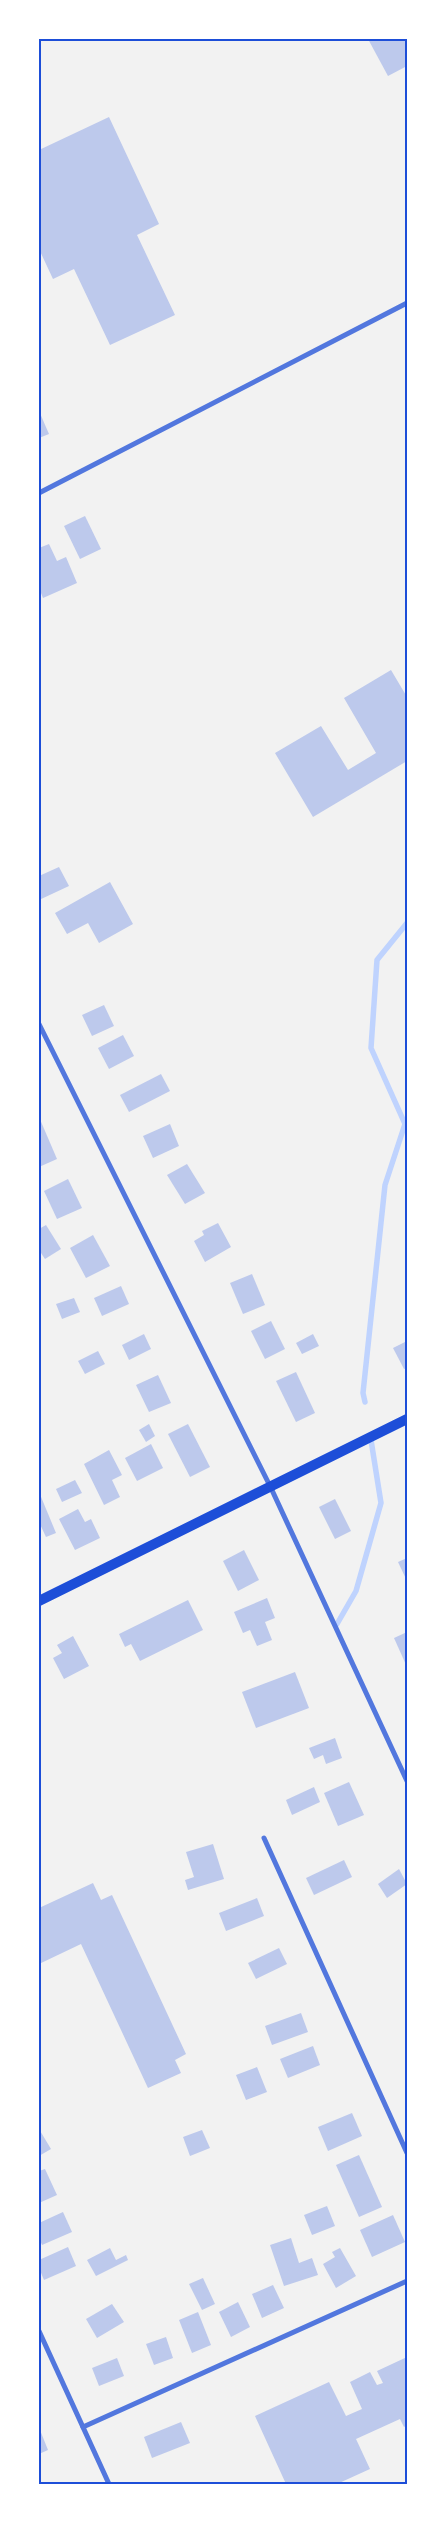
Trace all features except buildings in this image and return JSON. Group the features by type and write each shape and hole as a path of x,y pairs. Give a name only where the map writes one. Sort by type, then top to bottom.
{"main road":[{"path":"39,1601 407,1420"}],"street":[{"path":"39,493 406,303"},
{"path":"39,1024 271,1488 407,1781"},
{"path":"264,1838 407,2153"},
{"path":"83,2427 407,2281"},
{"path":"39,2331 109,2484"}],"waterway":[{"path":"365,1402 363,1393 385,1185 405,1124 371,1048 377,960 407,923"},
{"path":"337,1624 356,1591 381,1503 371,1440"}]}
